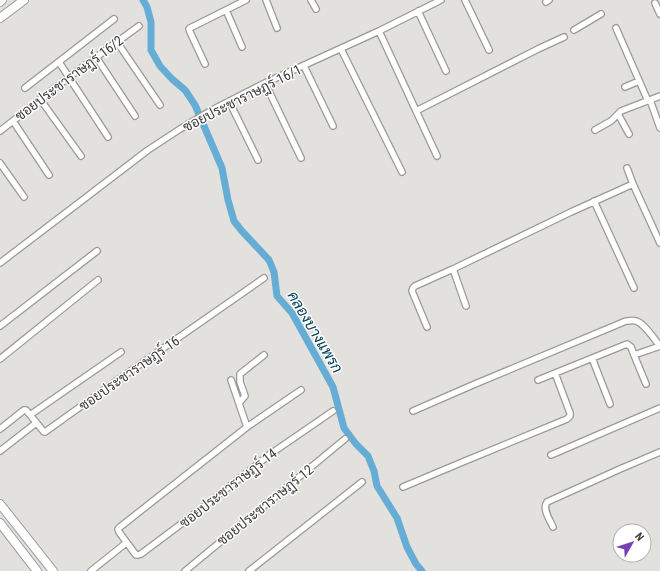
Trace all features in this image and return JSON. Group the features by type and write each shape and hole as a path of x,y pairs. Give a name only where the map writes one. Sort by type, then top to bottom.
{"main road":[{"path":"1,18 24,0"},
{"path":"0,504 53,571"},
{"path":"0,523 37,571"}],"street":[{"path":"205,64 189,30 192,26 246,0"},
{"path":"266,0 277,28"},
{"path":"311,0 316,9"},
{"name":"ซอยประชาราษฎร์ 16/1","path":"0,263 148,150 196,119 265,83 341,49 441,0"},
{"path":"465,0 489,50"},
{"path":"655,3 660,14"},
{"path":"226,10 242,47"},
{"path":"418,11 446,71"},
{"path":"574,30 601,14"},
{"path":"25,88 114,19"},
{"name":"ซอยประชาราษฎร์ 16/2","path":"0,131 69,77 139,26"},
{"path":"616,28 649,100 660,128"},
{"path":"379,31 437,156"},
{"path":"416,111 564,37"},
{"path":"117,42 160,105"},
{"path":"341,49 402,172"},
{"path":"96,57 135,116"},
{"path":"59,62 108,136"},
{"path":"304,66 333,126"},
{"path":"625,87 639,81"},
{"path":"265,83 301,158"},
{"path":"595,130 609,123 623,110 660,96"},
{"path":"40,99 81,156"},
{"path":"229,101 258,160"},
{"path":"618,114 629,134"},
{"path":"13,121 49,174"},
{"path":"0,163 24,197"},
{"path":"628,168 633,184 660,243"},
{"path":"427,327 412,291 413,288 594,201 633,184"},
{"path":"594,201 634,288"},
{"path":"0,326 98,251"},
{"path":"453,269 466,306"},
{"name":"ซอยประชาราษฎร์ 16","path":"36,423 45,432 264,278"},
{"path":"0,358 98,280"},
{"path":"413,411 475,384 634,320 644,326 660,346 634,355"},
{"path":"538,380 627,344 631,347 646,384"},
{"path":"30,415 121,352"},
{"path":"239,403 245,396 240,382 240,374 264,355"},
{"path":"592,358 610,404"},
{"path":"403,487 568,420 570,413 555,373"},
{"path":"231,380 247,427 301,390"},
{"path":"551,455 660,408"},
{"path":"0,429 24,410 26,410 36,423 0,451"},
{"name":"ซอยประชาราษฏร์ 14","path":"247,427 118,529 126,543 136,555 141,554 197,512 269,455 333,411"},
{"name":"ซอยประชาราษฏร์ 12","path":"185,571 345,439"},
{"path":"553,527 545,507 547,502 660,452"},
{"path":"249,571 362,482"},
{"path":"92,571 126,543"}],"waterway":[{"name":"คลองบางแพรก","path":"143,0 147,7 151,22 151,50 160,66 185,90 195,105 222,168 228,200 234,221 269,260 274,272 277,296 292,313 333,387 344,428 356,444 368,456 374,471 377,486 397,518 407,547 416,564 422,571"}]}
